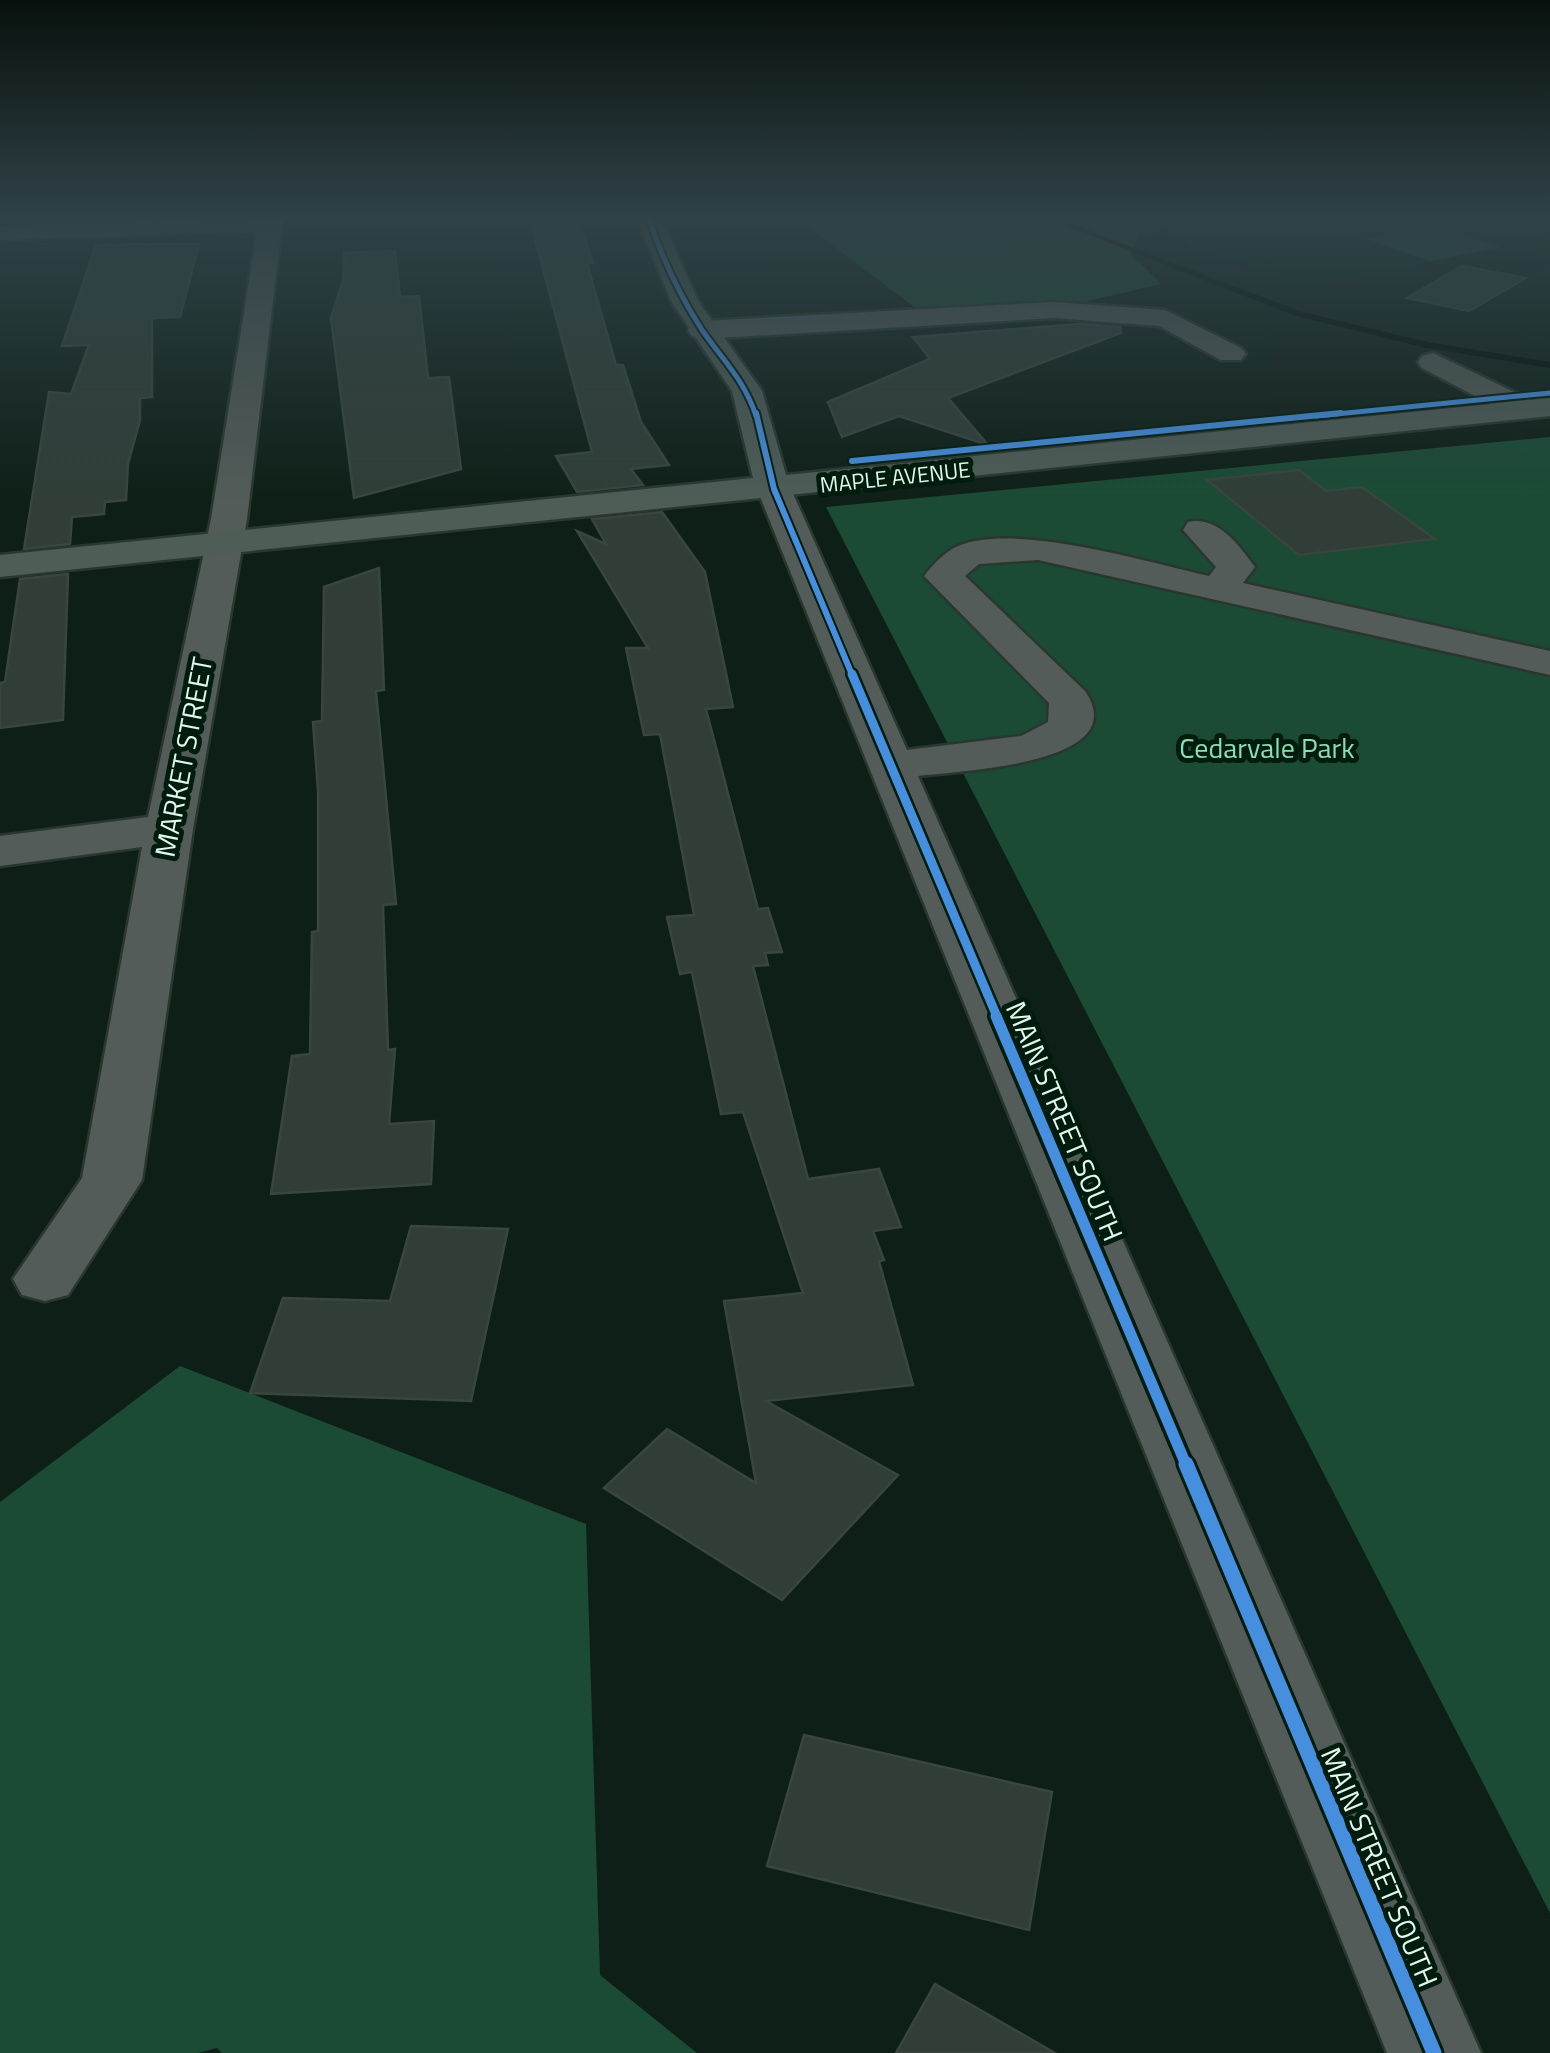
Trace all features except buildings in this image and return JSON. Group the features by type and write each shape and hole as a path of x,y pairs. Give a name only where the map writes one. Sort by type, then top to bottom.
{"main road":[{"name":"MAIN STREET SOUTH","path":"693,312 710,338 708,377 768,462"},
{"name":"MAPLE AVENUE","path":"0,566 224,545 768,462 1538,408"}],"street":[{"name":"MARKET STREET","path":"45,1279 112,1180 169,829 224,545 257,312"},
{"path":"710,338 764,327 793,345 845,351 876,346 889,335 882,320 1023,312"},
{"path":"1079,312 1165,318 1231,354"},
{"path":"1433,362 1538,408"},
{"name":"MAIN STREET SOUTH","path":"768,462 891,766 1434,2053"},
{"path":"1201,530 1236,567 1218,589"},
{"path":"891,766 1032,748 1070,728 1070,700 943,576 969,554 1038,549 1550,663"},
{"path":"0,851 169,829"}],"green space":[{"path":"921,312 1100,313 941,327"},
{"name":"Cedarvale Park","path":"1550,437 1550,1913 826,507"},
{"path":"180,1366 586,1524 600,1975 697,2053 222,2053 217,2048 198,2053 0,2053 0,1502"}],"waterway":[{"path":"1293,312 1427,345 1550,365"}],"cycle path":[{"path":"692,312 742,382 752,403 774,489 1434,2053"},
{"path":"852,461 1550,393"}]}
